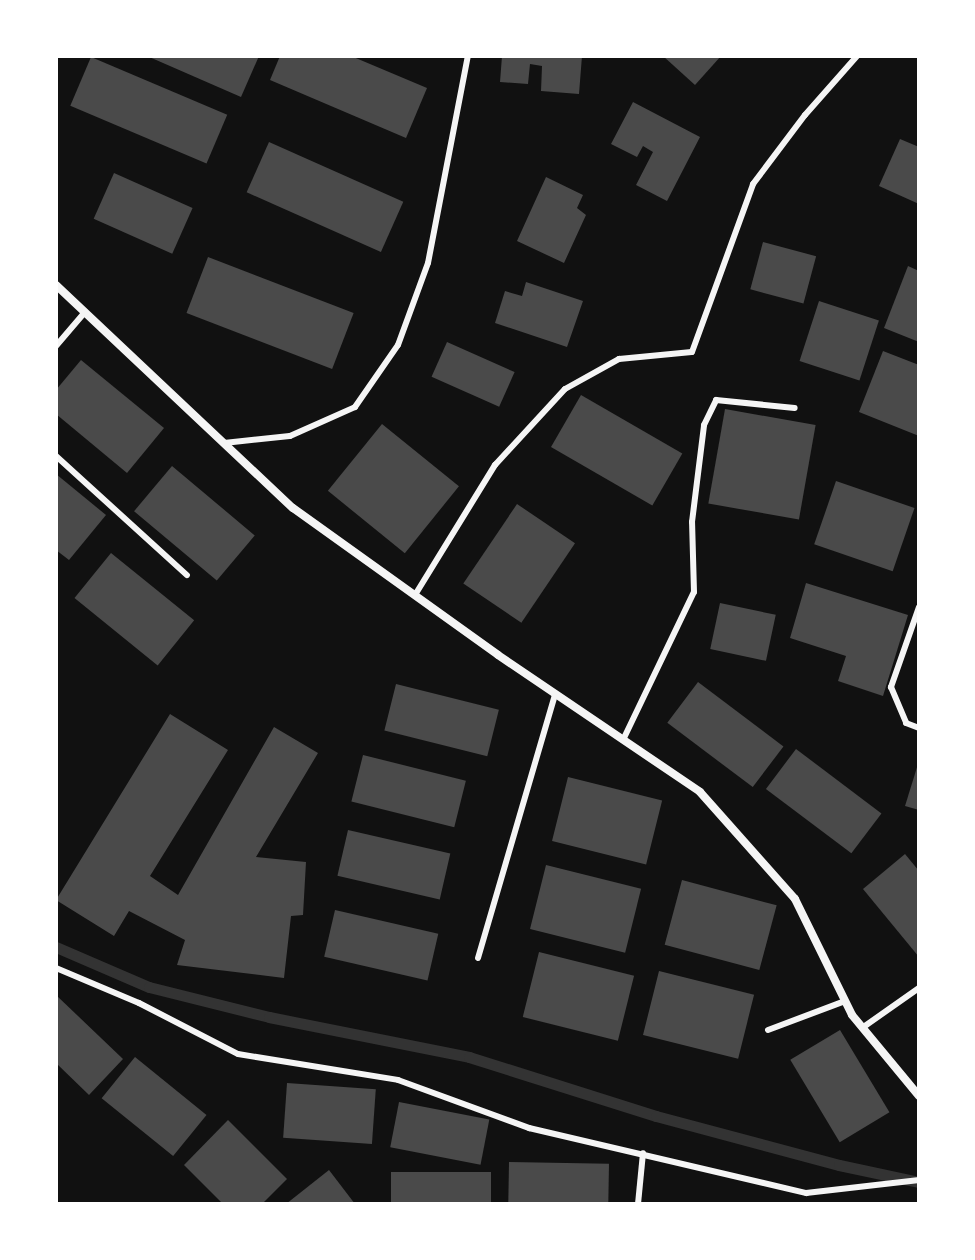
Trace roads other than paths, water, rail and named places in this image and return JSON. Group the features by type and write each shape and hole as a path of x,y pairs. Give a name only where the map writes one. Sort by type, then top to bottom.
{"street":[{"path":"56,285 293,508 555,694 700,792 795,899 845,1001 862,1028 919,1096"}],"lane":[{"path":"224,443 290,436 355,407 398,345 428,263 468,56"},
{"path":"415,595 495,465 565,389 619,359 692,352 753,184 805,115 857,56"},
{"path":"56,346 85,312"},
{"path":"623,740 694,592 695,494 704,425 716,400 795,408"},
{"path":"56,456 187,575"},
{"path":"919,607 891,687 906,723 919,728"},
{"path":"478,958 555,694"},
{"path":"56,968 139,1003 238,1054 398,1080 529,1128 806,1193 907,1184 919,1180"},
{"path":"862,1028 919,988"},
{"path":"768,1030 845,1001"},
{"path":"638,1204 643,1153"}],"waterway":[{"path":"56,947 149,987 269,1017 469,1057 656,1116 839,1165 918,1182"}]}
